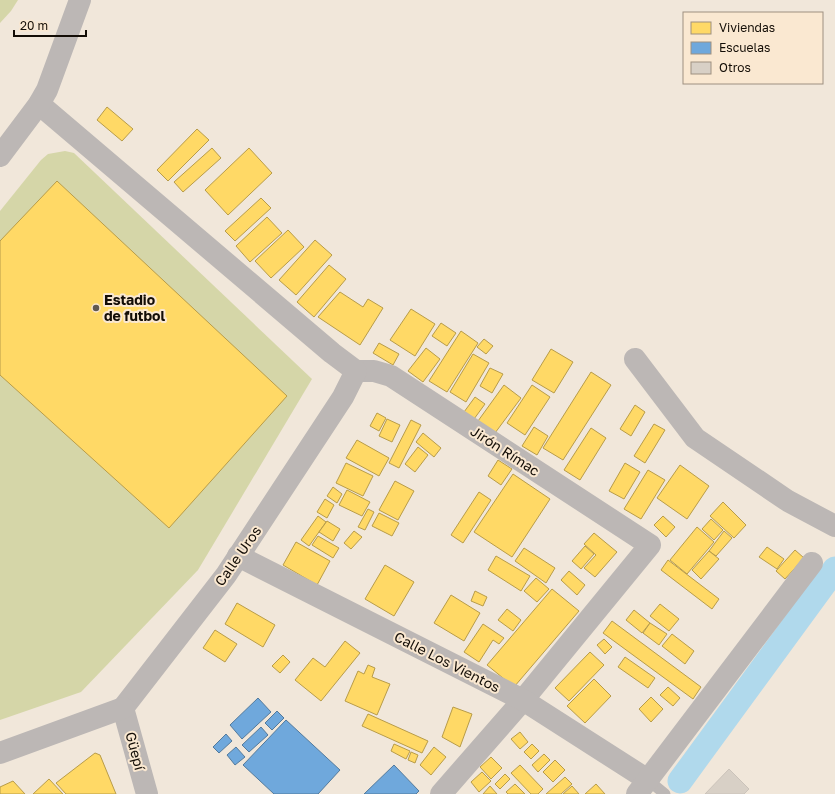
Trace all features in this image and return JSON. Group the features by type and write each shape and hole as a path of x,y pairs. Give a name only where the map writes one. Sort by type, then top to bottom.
{"street":[{"path":"0,156 47,90 80,0"},
{"path":"38,104 326,348 356,371"},
{"path":"635,359 695,438 788,501 835,526"},
{"name":"Calle Uros","path":"123,708 226,575 343,397 356,371"},
{"name":"Jirón Rímac","path":"356,371 374,371 390,376 650,545 524,700"},
{"name":"Calle Los Vientos","path":"238,556 524,700 642,787"},
{"path":"642,787 812,563"},
{"path":"441,794 524,700"},
{"path":"0,753 123,708"},
{"name":"Güepí","path":"123,708 146,793"}],"lane":[{"path":"642,787 665,794"}],"green space":[{"path":"0,0 18,0 11,11 0,23"},
{"path":"65,151 74,153 312,379 198,570 81,692 0,720 0,211 41,160 48,154"}],"building: Viviendas":[{"path":"107,107 133,129 122,141 97,120"},
{"path":"197,129 209,140 168,181 157,170"},
{"path":"212,148 221,158 183,192 174,182"},
{"path":"249,148 272,173 228,215 205,190"},
{"name":"Estadio de futbol","path":"57,181 287,396 169,528 0,375 0,241"},
{"path":"261,198 271,208 235,241 225,231"},
{"path":"267,217 282,233 250,262 236,246"},
{"path":"288,230 304,247 271,278 255,261"},
{"path":"315,240 332,255 296,295 279,280"},
{"path":"329,265 346,279 314,317 297,302"},
{"path":"340,292 363,307 368,299 383,308 360,345 318,317"},
{"path":"411,309 435,324 415,356 390,340"},
{"path":"441,323 456,333 447,346 432,336"},
{"path":"461,331 478,343 447,392 429,381"},
{"path":"484,339 493,346 486,354 477,347"},
{"path":"379,343 399,354 393,365 373,353"},
{"path":"426,348 440,359 423,382 408,371"},
{"path":"551,349 573,362 554,393 532,380"},
{"path":"473,354 489,363 466,402 450,392"},
{"path":"490,368 503,374 492,393 480,386"},
{"path":"591,372 611,385 563,460 543,448"},
{"path":"504,385 521,398 495,433 478,421"},
{"path":"532,385 550,397 525,435 507,423"},
{"path":"475,397 485,404 474,419 464,412"},
{"path":"635,405 645,412 631,436 620,429"},
{"path":"377,413 386,418 379,431 370,426"},
{"path":"387,419 400,425 392,442 379,436"},
{"path":"411,420 421,425 399,468 389,463"},
{"path":"654,424 665,430 645,463 634,456"},
{"path":"534,427 548,436 537,455 522,446"},
{"path":"591,428 606,438 580,480 564,470"},
{"path":"423,433 441,448 434,457 416,442"},
{"path":"357,440 389,458 379,476 346,458"},
{"path":"418,447 428,455 415,472 405,464"},
{"path":"498,460 512,469 501,485 488,476"},
{"path":"346,463 373,476 363,496 336,483"},
{"path":"625,463 640,472 624,499 609,491"},
{"path":"680,465 709,486 687,519 657,498"},
{"path":"648,470 665,480 641,519 624,509"},
{"path":"513,474 550,499 512,557 474,532"},
{"path":"395,481 414,491 398,520 379,510"},
{"path":"333,487 342,494 337,503 327,496"},
{"path":"347,490 370,502 362,516 339,505"},
{"path":"479,492 491,500 463,543 451,535"},
{"path":"325,499 334,505 327,518 317,512"},
{"path":"723,502 746,525 734,538 710,516"},
{"path":"368,509 374,512 365,530 358,527"},
{"path":"379,513 399,523 392,536 372,526"},
{"path":"318,516 326,522 309,546 301,540"},
{"path":"663,516 675,527 666,537 654,525"},
{"path":"711,519 723,530 714,540 702,529"},
{"path":"327,521 340,529 333,541 319,532"},
{"path":"697,527 714,542 687,574 670,560"},
{"path":"354,531 362,537 351,549 344,543"},
{"path":"724,531 732,538 716,556 709,551"},
{"path":"594,533 617,552 595,577 584,568 596,555 584,544"},
{"path":"318,536 339,548 333,558 312,545"},
{"path":"296,542 330,561 317,585 283,565"},
{"path":"585,546 594,554 581,569 572,561"},
{"path":"767,547 784,559 777,569 759,557"},
{"path":"524,548 555,568 546,583 515,561"},
{"path":"795,550 804,558 785,579 776,571"},
{"path":"709,551 719,559 701,579 692,570"},
{"path":"496,556 530,576 521,591 488,570"},
{"path":"668,560 719,599 712,609 661,570"},
{"path":"385,565 414,582 394,616 365,599"},
{"path":"569,571 585,585 577,595 561,580"},
{"path":"536,578 549,589 537,602 524,591"},
{"path":"552,589 579,611 514,687 487,665"},
{"path":"475,591 487,597 483,606 471,601"},
{"path":"451,595 480,613 464,641 434,623"},
{"path":"237,603 275,625 263,647 225,624"},
{"path":"660,604 679,619 669,631 650,616"},
{"path":"507,609 521,620 513,631 498,620"},
{"path":"634,610 650,623 642,633 626,620"},
{"path":"612,621 701,687 693,699 603,633"},
{"path":"650,623 667,634 659,645 643,633"},
{"path":"483,624 504,638 499,644 493,640 479,662 464,652"},
{"path":"215,630 237,644 225,662 203,648"},
{"path":"672,634 694,651 685,664 662,646"},
{"path":"604,639 612,647 605,654 597,645"},
{"path":"345,641 360,653 321,701 295,680 313,658 325,667"},
{"path":"590,652 604,665 569,701 555,688"},
{"path":"283,655 290,662 280,673 272,666"},
{"path":"625,657 655,678 648,688 618,667"},
{"path":"368,665 375,668 372,677 390,684 377,715 345,701 358,671 364,674"},
{"path":"594,679 611,696 585,723 567,706"},
{"path":"668,687 680,698 673,706 660,695"},
{"path":"651,697 663,709 651,722 639,709"},
{"path":"453,707 472,714 460,747 442,737"},
{"path":"368,714 428,741 422,753 362,726"},
{"path":"520,732 528,742 520,749 511,739"},
{"path":"394,744 410,751 406,759 391,751"},
{"path":"532,744 539,751 531,759 524,752"},
{"path":"434,747 446,757 431,775 420,765"},
{"path":"411,752 418,755 415,763 408,760"},
{"path":"95,753 100,755 116,794 66,794 56,783"},
{"path":"544,754 550,760 538,772 532,765"},
{"path":"491,757 502,768 491,779 480,767"},
{"path":"555,760 565,770 553,782 543,772"},
{"path":"520,765 543,789 538,794 531,794 511,773"},
{"path":"482,772 491,781 479,792 471,782"},
{"path":"505,774 510,779 500,789 495,784"},
{"path":"565,777 572,784 561,794 546,794"},
{"path":"49,779 63,794 33,794"},
{"path":"13,781 25,794 0,794 0,787"},
{"path":"515,784 525,794 508,794 506,792"},
{"path":"596,784 605,794 585,794"},
{"path":"490,786 497,794 483,794"},
{"path":"572,786 579,794 563,794"}],"building: Escuelas":[{"path":"258,698 271,712 242,739 230,725"},
{"path":"277,711 284,718 272,730 265,723"},
{"path":"286,720 340,770 318,794 274,794 243,765"},
{"path":"261,727 268,735 249,752 242,745"},
{"path":"226,734 232,741 219,753 213,747"},
{"path":"236,747 245,757 235,765 227,755"},
{"path":"394,765 419,791 416,794 364,794"}],"building: Otros":[{"path":"729,769 749,789 744,794 705,794"}],"waterway":[{"path":"680,781 835,569"}],"place":[{"name":"Estadio de futbol","path":"96,308"}]}
